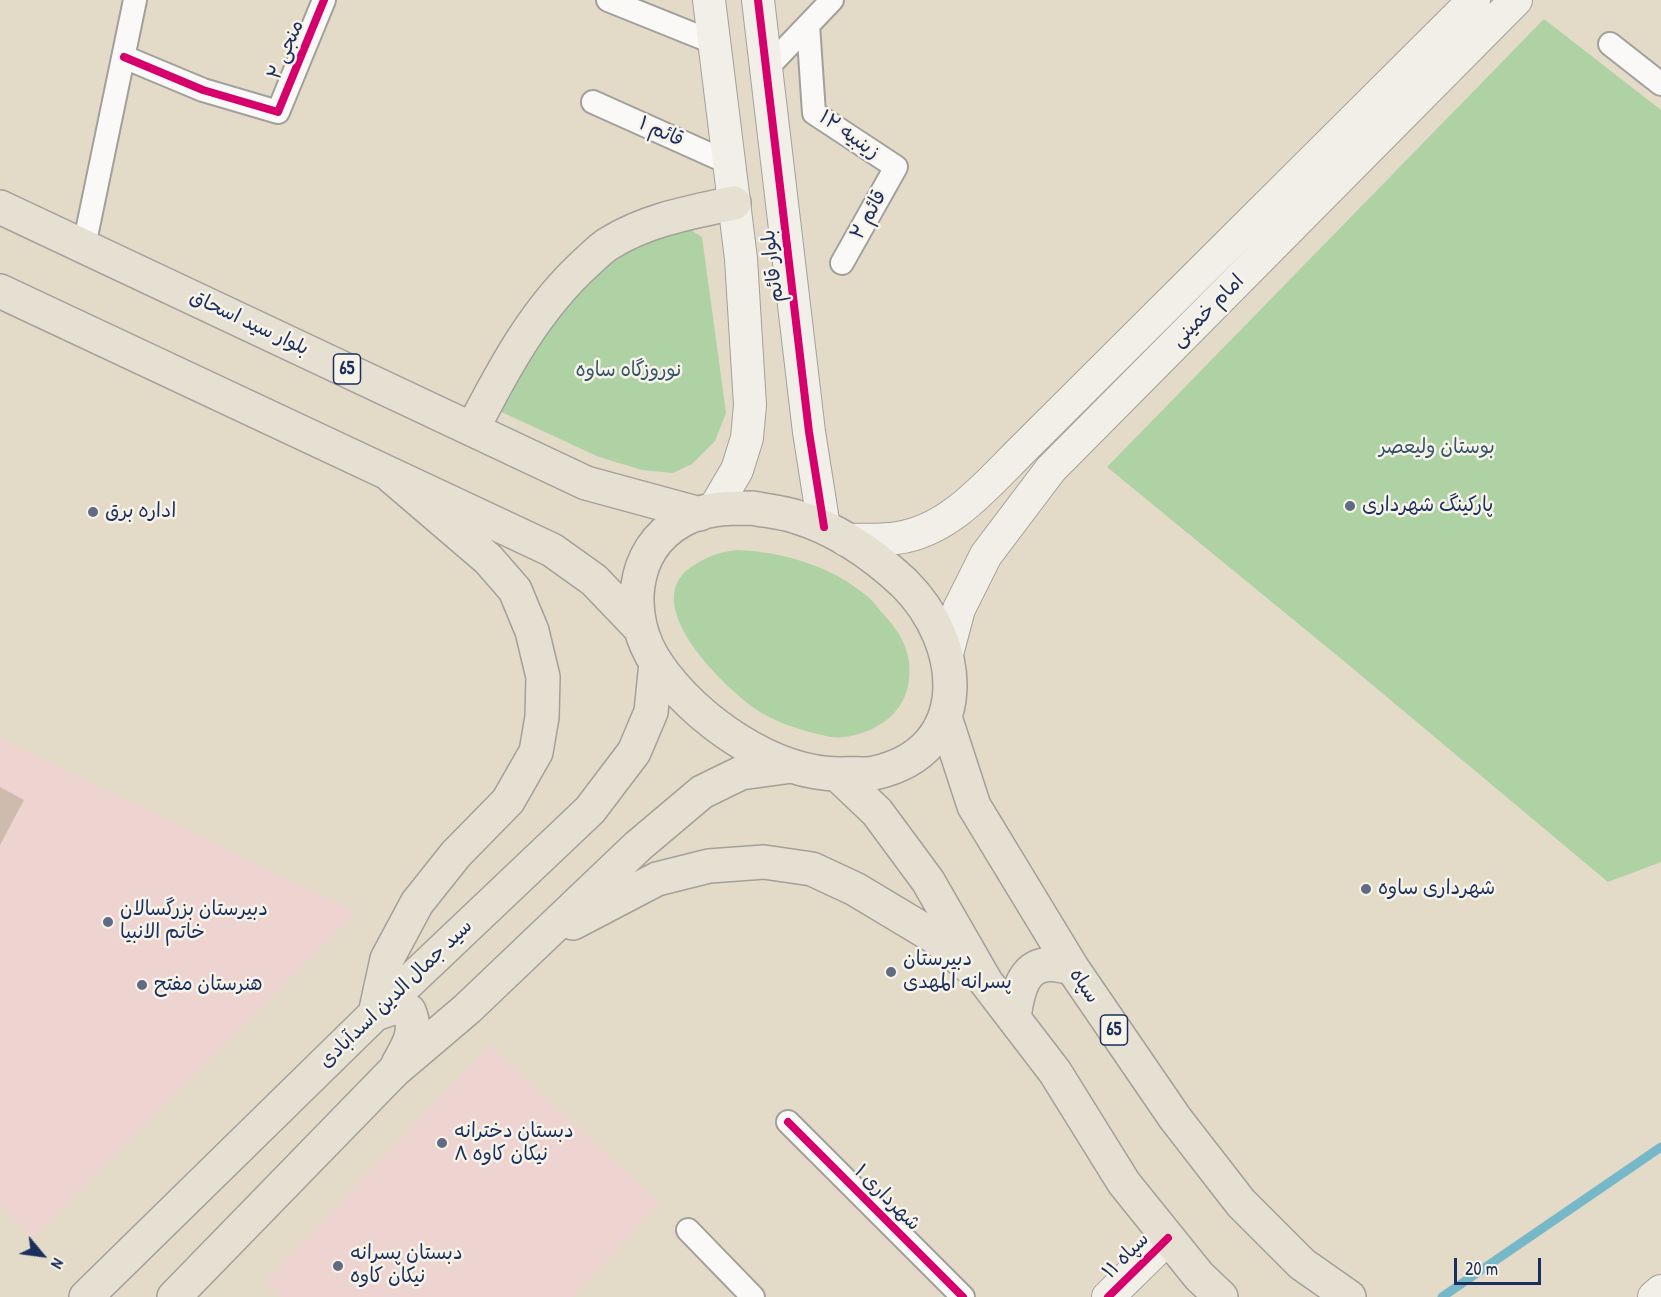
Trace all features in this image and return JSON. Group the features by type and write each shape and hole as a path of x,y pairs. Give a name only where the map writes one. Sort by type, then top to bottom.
{"main road":[{"name":"بلوار قائم","path":"707,511 737,470 747,438 750,405 741,259 709,0"},
{"name":"بلوار قائم","path":"758,0 809,432 835,533"},
{"name":"امام خمینی","path":"835,533 898,538 929,528 955,514 1474,0"},
{"name":"امام خمینی","path":"947,654 959,609 986,555 1051,469 1515,0"},
{"path":"473,428 502,372 536,319 568,280 607,244 666,218 734,203"},
{"name":"بلوار سید اسحاق","path":"0,207 586,483 707,511"},
{"path":"741,259 756,271 769,273 781,268 789,261"},
{"name":"65","path":"0,291 552,550 594,580 640,628"},
{"path":"1130,343 1153,366"},
{"path":"375,1014 387,959 417,903 456,854 508,801 536,752 542,707 543,676 532,632 515,590 488,559 391,476"},
{"name":"65","path":"752,508 795,516 835,533 873,557 905,585 932,619 947,654 951,688 945,717 930,742 906,761 873,773 837,774 793,766 754,749 715,725 683,697 656,663 640,628 636,594 642,565 657,539 682,520 707,511 752,508"},
{"name":"سید جمال الدین اسدآبادی","path":"86,1297 375,1014 590,810 634,752 651,712 656,663"},
{"name":"سپاه","path":"945,717 974,806 1072,969 1175,1118 1241,1203 1302,1264 1349,1297"},
{"path":"174,1297 394,1071 466,1009 638,846 702,792 741,773 793,766"},
{"path":"837,774 877,812 928,882 986,982 1056,1072 1124,1183 1199,1276 1221,1297"},
{"path":"537,941 657,879 709,866 764,862 812,869 855,889 935,937 986,982"},
{"path":"1014,1018 1017,992 1025,976 1039,966 1056,964 1072,969"},
{"path":"375,1014 396,1007 409,1011 412,1018 412,1037 394,1071"},
{"name":"سپاه ۱۱","path":"1108,1297 1168,1238"},
{"path":"1654,1297 1661,1291"}],"street":[{"path":"84,246 135,0"},
{"name":"منجی ۲","path":"124,57 203,90 278,112 324,0"},
{"path":"608,0 715,43"},
{"path":"766,68 832,0"},
{"name":"زینبیه ۱۲","path":"808,25 813,113 896,167"},
{"path":"1610,44 1661,84"},
{"name":"قائم ۱","path":"593,102 729,162"},
{"name":"قائم ۲","path":"842,263 896,167"},
{"name":"شهرداری ۱","path":"788,1122 963,1297"},
{"path":"688,1230 753,1297"}],"shaded area":[{"name":"هنرستان مفتح","path":"0,738 356,912 32,1239 0,1206"},
{"path":"490,1045 660,1204 572,1297 280,1297 264,1282"}],"green space":[{"name":"بوستان ولیعصر","path":"1544,19 1661,110 1661,862 1608,882 1107,467"},
{"name":"نوروزگاه ساوه","path":"683,225 702,237 726,413 715,441 692,464 673,473 642,470 599,457 495,409 538,338 580,285 631,250"},
{"path":"737,550 772,554 823,569 854,586 873,602 897,631 905,645 909,661 906,695 888,719 868,731 844,737 826,736 798,728 779,722 754,708 706,663 679,622 674,601 677,583 691,567 702,560"}],"building":[{"path":"0,787 24,800 0,845"}],"waterway":[{"path":"1442,1297 1661,1147"}],"cycle path":[{"path":"124,57 203,90 278,112 324,0"},
{"path":"758,0 809,432 824,527"},
{"path":"788,1122 963,1297"},
{"path":"1108,1297 1168,1238"}],"place":[{"name":"پارکینگ شهرداری","path":"1350,506"},
{"name":"اداره برق","path":"93,512"},
{"name":"شهرداری ساوه","path":"1366,889"},
{"name":"دبیرستان بزرگسالان خاتم الانبیا","path":"108,922"},
{"name":"دبیرستان پسرانه المهدی","path":"891,972"},
{"name":"هنرستان مفتح","path":"142,985"},
{"name":"دبستان دخترانه نیکان کاوه ۸","path":"442,1143"},
{"name":"دبستان پسرانه نیکان کاوه","path":"338,1266"}]}
